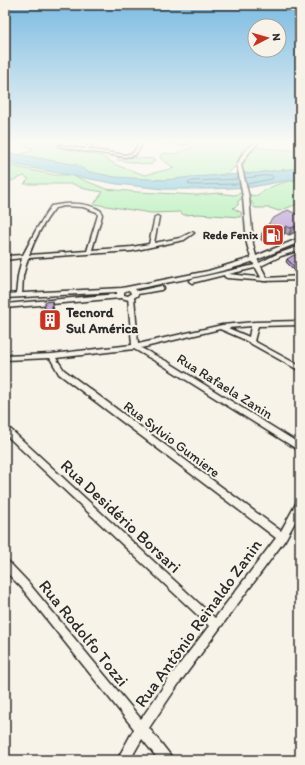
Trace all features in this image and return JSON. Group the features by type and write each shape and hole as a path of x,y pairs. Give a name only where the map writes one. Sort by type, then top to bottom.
{"street":[{"path":"241,178 246,197 250,244 256,266 265,280"},
{"path":"19,295 24,257 46,214 53,206 60,205 91,208 100,213 88,252"},
{"path":"151,245 157,217"},
{"path":"5,258 132,249 182,239 192,233"},
{"path":"5,296 124,292 254,259 300,240"},
{"path":"250,244 260,252 289,252"},
{"path":"124,292 133,295 220,275 256,266 272,258 300,248"},
{"path":"220,275 265,280 300,278"},
{"path":"5,306 133,290 135,347"},
{"path":"5,358 52,356 135,347 222,327 255,324 300,323"},
{"path":"251,342 255,324"},
{"path":"222,327 300,369"},
{"name":"Rua Rafaela Zanin","path":"135,347 166,364 300,448"},
{"name":"Rua Sylvio Gumiere","path":"52,356 61,372 282,537"},
{"name":"Rua Desidério Borsari","path":"5,429 215,625"},
{"name":"Rua Antônio Reinaldo Zanin","path":"123,760 141,729 176,678 282,537 300,505"},
{"name":"Rua Rodolfo Tozzi","path":"5,564 24,584 167,760"}],"green space":[{"path":"8,178 20,178 11,181"},
{"path":"27,178 78,178 106,189 197,195 218,193 234,195 242,193 256,196 266,189 277,185 300,180 300,203 279,211 270,208 255,208 251,201 241,199 238,201 238,205 233,208 242,213 240,217 198,214 184,215 180,212 151,213 94,204 103,192 85,189 73,184 24,184 29,179"},
{"path":"113,178 204,178 165,180 143,179 128,181"}],"water":[{"path":"83,178 127,178 165,180 186,178 300,178 252,187 210,189 164,189 117,184"}],"building":[{"path":"288,210 300,216 300,224 291,228 286,226 274,237 262,233 272,219"},
{"path":"294,255 300,260 300,268 297,269 287,259"},
{"path":"52,301 52,319 44,320 45,302"}],"place":[{"name":"Rede Fenix","path":"273,235"},
{"name":"Tecnord Sul América","path":"50,320"}]}
